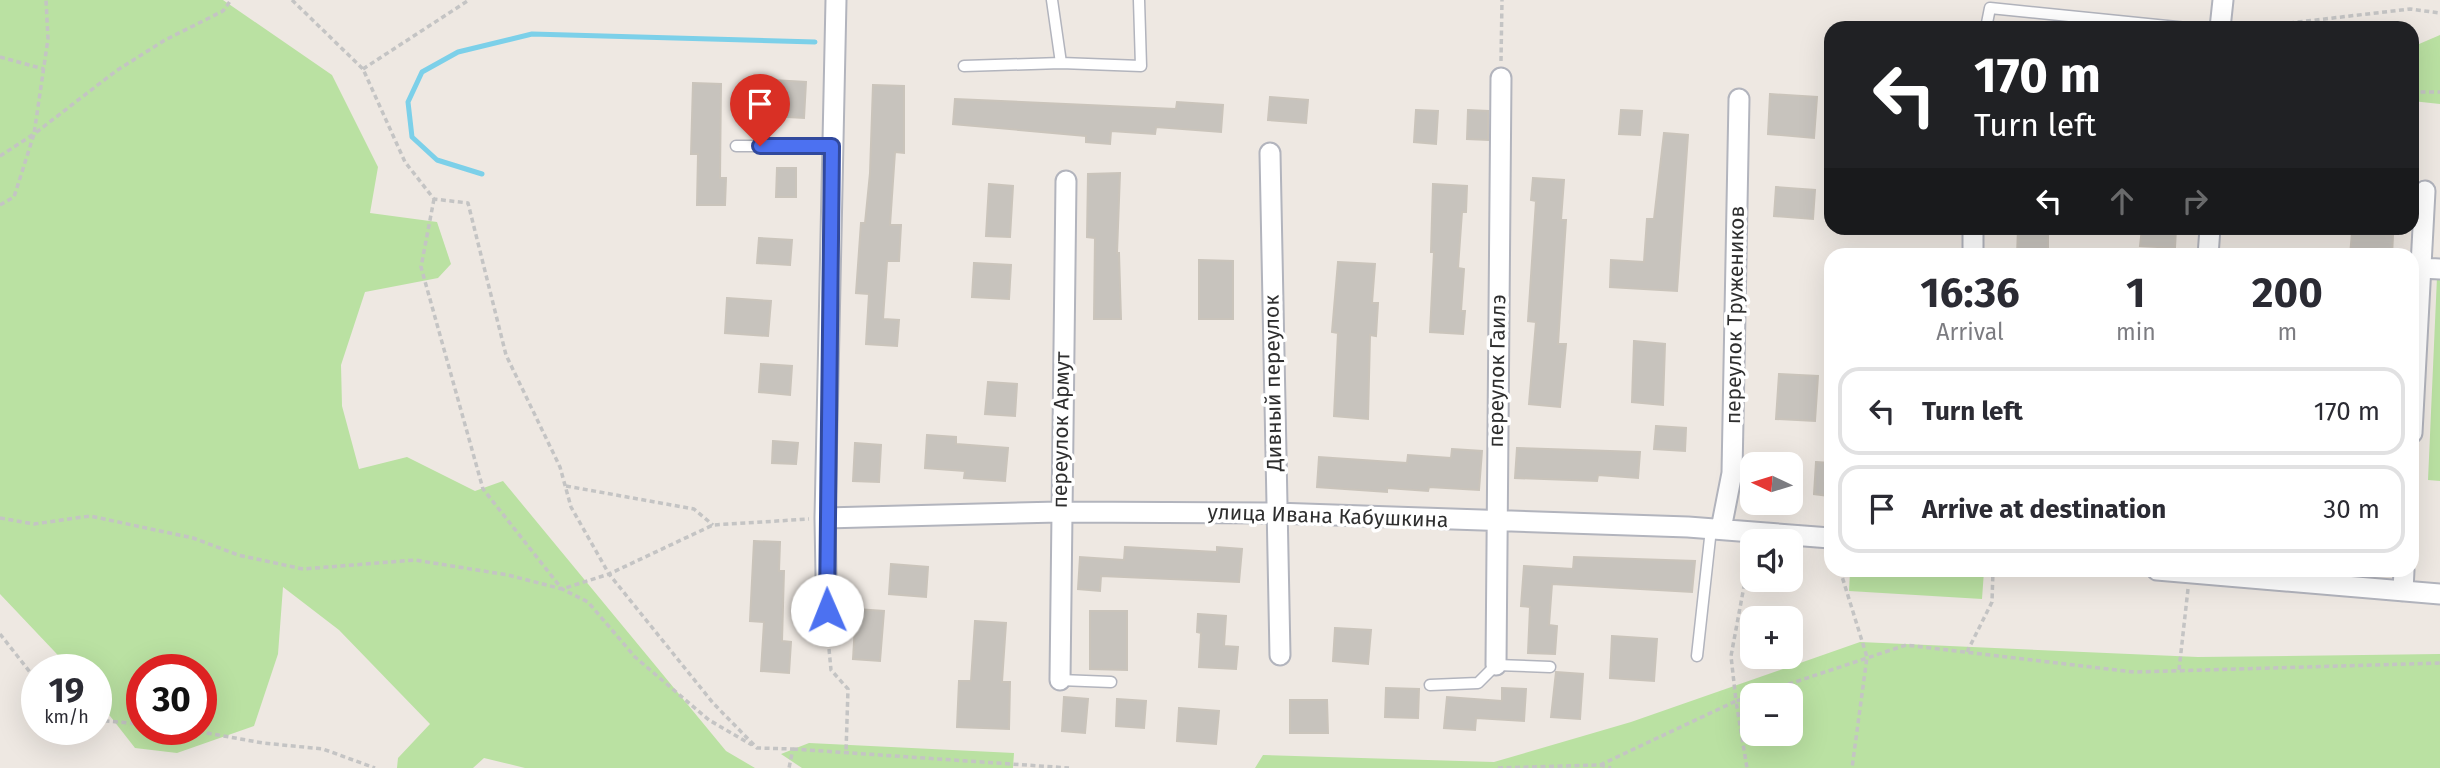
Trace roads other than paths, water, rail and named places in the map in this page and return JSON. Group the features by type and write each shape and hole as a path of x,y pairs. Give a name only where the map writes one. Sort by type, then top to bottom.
{"street":[{"path":"827,633 825,517 836,0"},
{"path":"2221,21 2223,0"},
{"name":"переулок Гаилэ","path":"1496,665 1495,523 1501,78"},
{"name":"переулок Тружеников","path":"1716,529 1732,473 1739,99"},
{"name":"Дивный переулок","path":"1270,153 1275,513 1280,655"},
{"name":"переулок Армут","path":"1060,680 1059,512 1066,181"},
{"path":"2419,369 2430,269 2425,191"},
{"name":"улица Ивана Кабушкина","path":"825,517 1059,512 1275,513 1716,529 1824,538"},
{"path":"2245,577 2440,594"},
{"path":"2403,591 2404,577"}],"lane":[{"path":"1052,0 1061,63"},
{"path":"964,66 1061,63 1140,66 1139,0"},
{"path":"1987,21 1990,8 2107,21"},
{"path":"736,146 832,146"},
{"path":"1697,656 1716,529"},
{"path":"1430,685 1478,683 1496,665 1550,667"},
{"path":"1060,680 1111,682"}],"waterway":[{"path":"482,174 437,160 412,137 408,102 422,72 458,52 532,34 815,42"}]}
